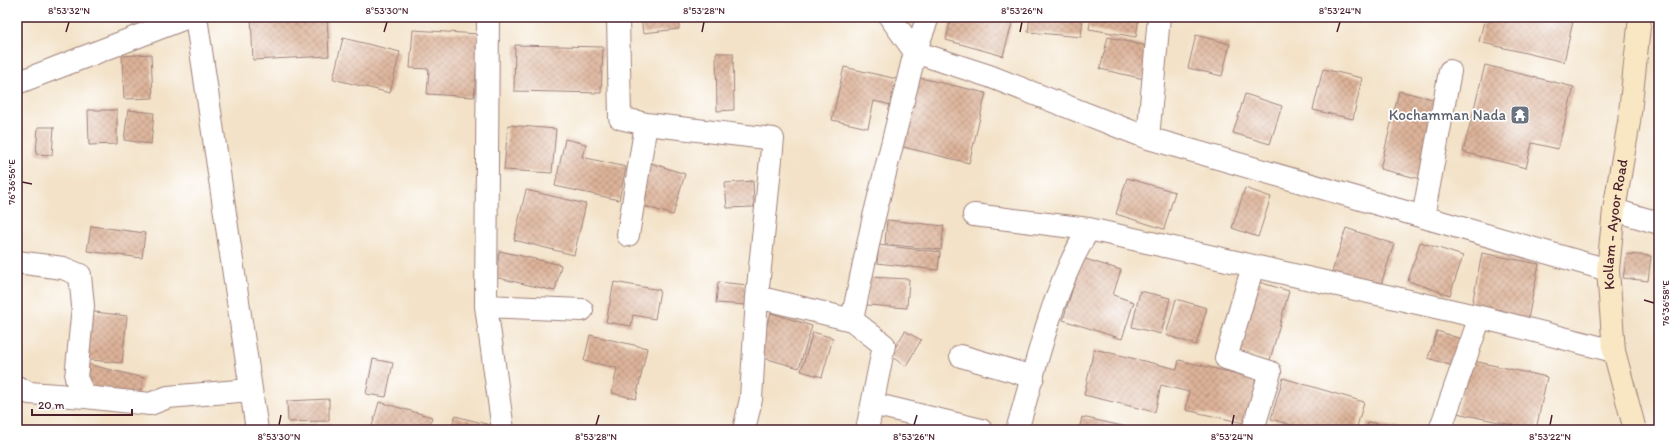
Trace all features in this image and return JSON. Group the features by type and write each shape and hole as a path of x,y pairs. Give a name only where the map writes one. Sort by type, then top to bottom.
{"main road":[{"name":"Kollam - Ayoor Road","path":"1635,430 1614,351 1608,270 1614,210 1629,122 1640,17"}],"street":[{"path":"17,83 188,17"},
{"path":"196,17 257,430"},
{"path":"488,17 486,306 503,430"},
{"path":"618,17 620,118 646,124 773,139 757,297 751,399 744,430"},
{"path":"890,17 915,52 989,76 1148,138 1608,270"},
{"path":"852,320 873,221 915,52 928,17"},
{"path":"1148,138 1159,17"},
{"path":"1423,216 1450,71"},
{"path":"628,234 646,124"},
{"path":"1614,210 1659,223"},
{"path":"974,215 1089,229 1480,317 1614,351"},
{"path":"1017,430 1057,296 1079,246 1089,229"},
{"path":"17,262 63,268 80,275 83,306 76,378 85,397"},
{"path":"1253,266 1226,358 1270,372 1253,430"},
{"path":"757,297 852,320 884,345 867,430"},
{"path":"486,306 582,310"},
{"path":"1440,430 1480,317"},
{"path":"961,356 1033,377"},
{"path":"17,387 29,393 150,404 168,397 250,390"},
{"path":"873,404 981,430"}],"building":[{"path":"251,17 327,17 329,56 253,60"},
{"path":"641,17 679,17 679,29 643,33"},
{"path":"962,17 999,17 1013,20 1003,56 946,40 951,19 961,20"},
{"path":"1030,17 1083,17 1081,37 1028,32"},
{"path":"1091,17 1139,17 1136,37 1089,29"},
{"path":"1346,17 1364,17 1362,22"},
{"path":"1485,17 1574,17 1564,62 1479,42"},
{"path":"413,30 479,34 474,97 427,94 429,69 410,68"},
{"path":"1196,35 1230,44 1222,76 1188,68"},
{"path":"1108,37 1151,47 1144,79 1100,69"},
{"path":"343,38 400,52 390,93 333,79"},
{"path":"515,45 603,47 601,93 514,91"},
{"path":"716,53 733,53 734,110 717,111"},
{"path":"151,54 153,98 124,99 122,56"},
{"name":"Kochamman Nada","path":"1485,65 1574,87 1558,149 1532,143 1526,168 1463,152"},
{"path":"844,67 897,79 891,105 874,101 868,128 832,120"},
{"path":"1323,69 1362,78 1353,119 1313,110"},
{"path":"916,77 986,93 969,163 899,146"},
{"path":"1399,91 1441,101 1421,179 1380,169"},
{"path":"1245,94 1282,106 1270,144 1233,133"},
{"path":"88,110 117,110 117,144 89,145"},
{"path":"128,110 154,113 151,144 124,140"},
{"path":"508,125 556,129 552,173 504,170"},
{"path":"38,127 54,127 52,155 36,154"},
{"path":"565,139 586,144 582,157 626,167 619,200 555,186"},
{"path":"651,163 685,174 673,215 638,204"},
{"path":"1127,178 1175,192 1164,229 1116,214"},
{"path":"753,181 754,207 727,208 725,183"},
{"path":"1245,188 1271,197 1258,237 1232,228"},
{"path":"526,190 586,204 574,255 514,240"},
{"path":"887,220 944,226 941,250 885,244"},
{"path":"91,226 145,233 142,258 87,251"},
{"path":"1346,228 1394,244 1379,291 1331,275"},
{"path":"1420,242 1463,256 1450,295 1408,281"},
{"path":"879,245 940,252 938,270 877,263"},
{"path":"500,251 561,265 555,291 494,277"},
{"path":"1482,253 1539,264 1527,324 1499,318 1501,310 1472,305"},
{"path":"1627,254 1651,256 1648,281 1623,278"},
{"path":"1082,258 1121,270 1113,295 1134,302 1122,339 1063,320"},
{"path":"869,277 909,279 907,308 867,305"},
{"path":"1252,280 1289,291 1270,360 1233,350"},
{"path":"614,282 660,290 655,319 633,315 631,326 606,322"},
{"path":"718,282 748,285 746,305 716,303"},
{"path":"1140,291 1170,298 1161,334 1132,327"},
{"path":"1176,299 1207,308 1196,345 1166,335"},
{"path":"87,311 127,316 122,363 82,359"},
{"path":"771,313 812,326 799,368 757,356"},
{"path":"905,331 921,340 906,366 890,356"},
{"path":"1437,331 1464,340 1456,367 1428,358"},
{"path":"813,332 833,338 822,377 801,371"},
{"path":"590,335 647,348 636,399 612,393 617,368 584,361"},
{"path":"1094,349 1177,369 1179,360 1258,379 1248,424 1186,410 1189,392 1161,385 1155,412 1084,395"},
{"path":"373,359 393,363 386,397 366,394"},
{"path":"1469,360 1547,377 1536,430 1457,413"},
{"path":"87,364 144,378 138,399 82,384"},
{"path":"1283,378 1364,402 1356,430 1309,430 1271,419"},
{"path":"329,399 329,421 288,422 287,401"},
{"path":"379,402 432,417 428,430 371,430"},
{"path":"455,416 494,426 493,430 451,430"},
{"path":"1082,417 1136,429 1136,430 1079,430"},
{"path":"1368,422 1404,429 1404,430 1366,430"},
{"path":"334,425 335,430 274,430 274,428"}],"place":[{"name":"Kochamman Nada","path":"1520,115"}]}
